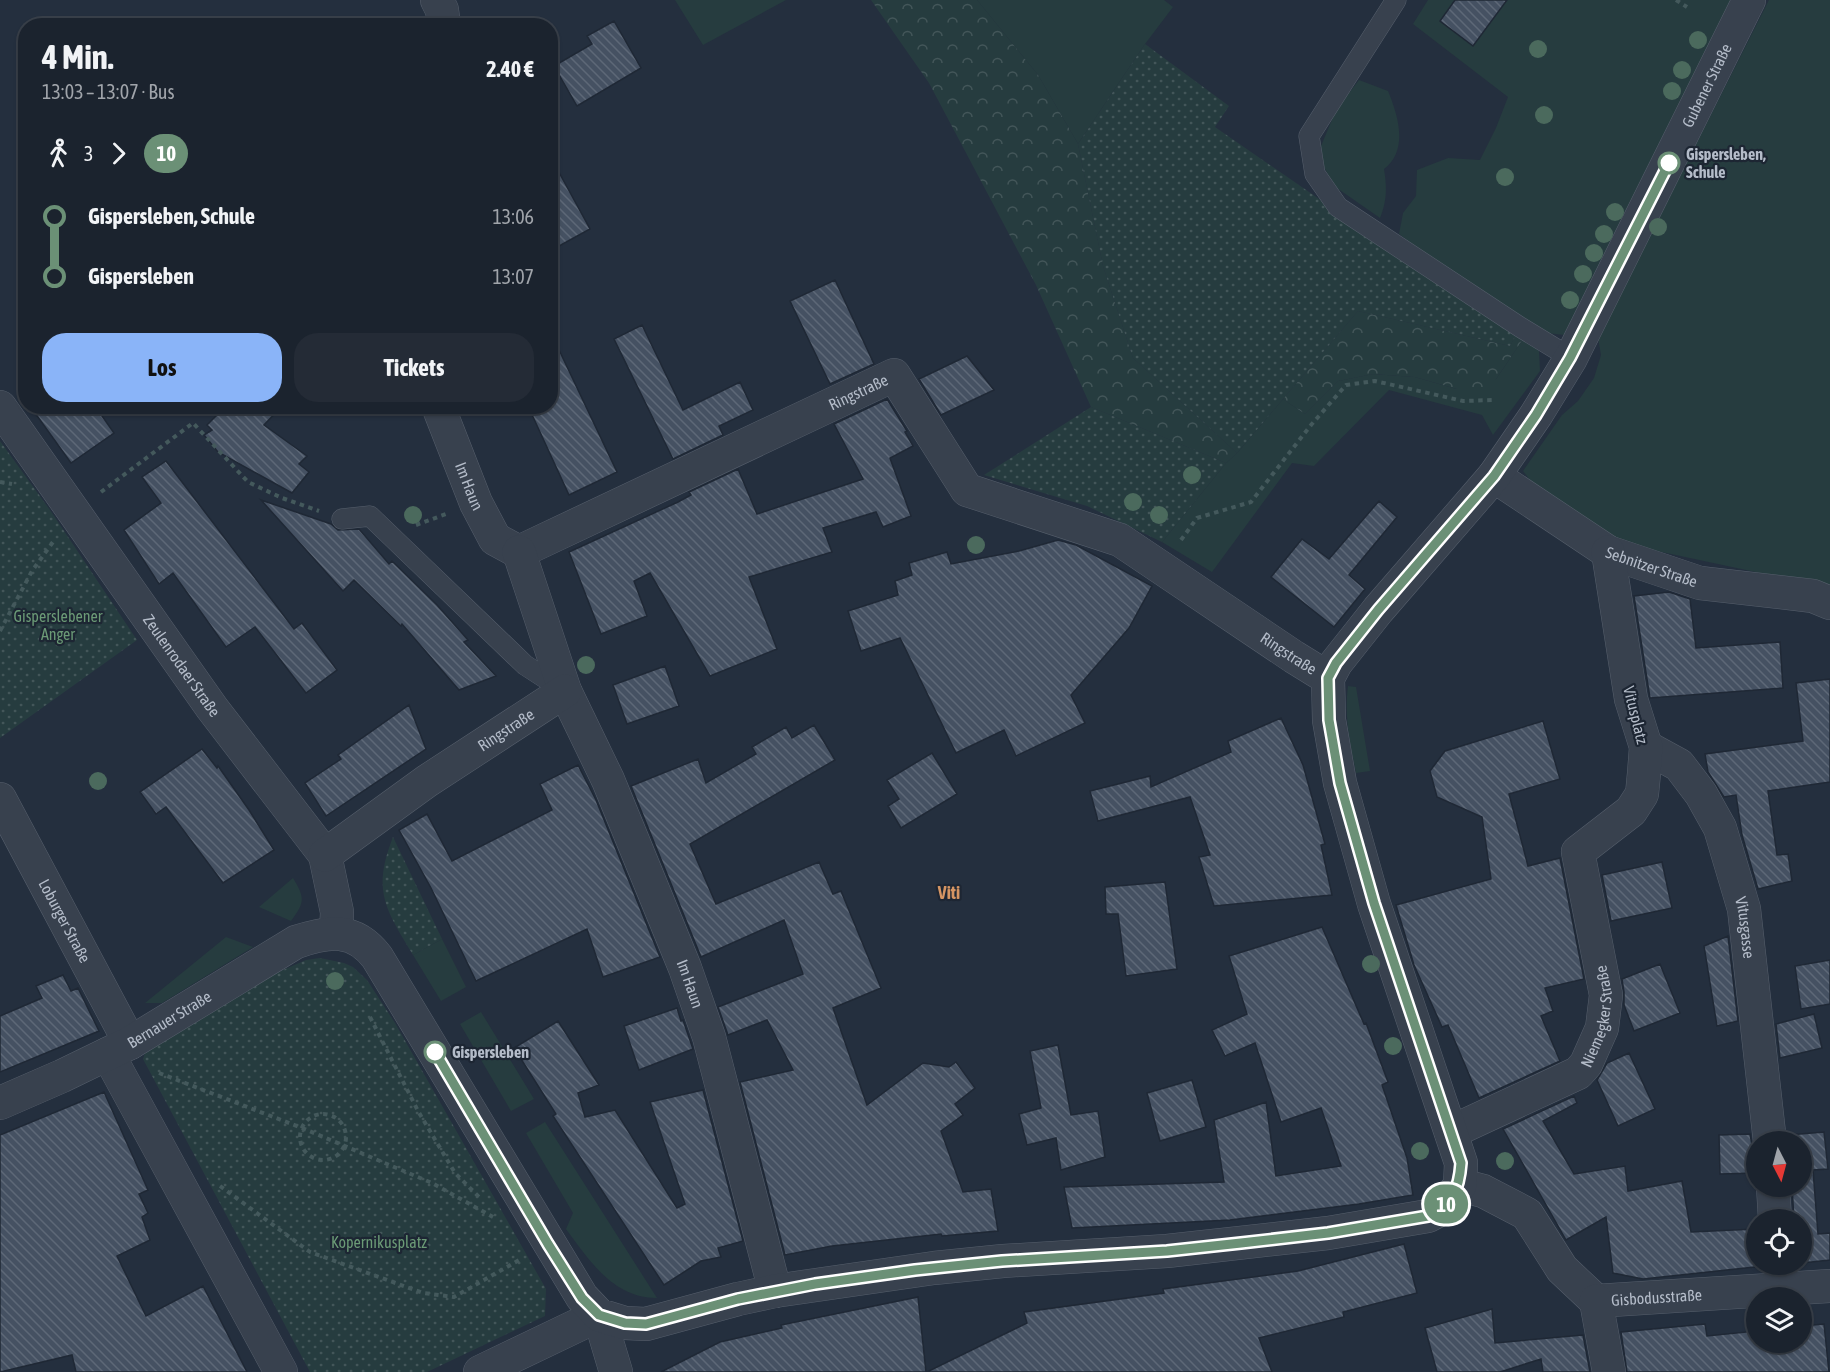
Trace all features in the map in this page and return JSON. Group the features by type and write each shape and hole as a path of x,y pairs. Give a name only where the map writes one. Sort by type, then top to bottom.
{"street":[{"path":"437,0 443,18"},
{"name":"Gubener Straße","path":"1328,678 1336,663 1378,610 1494,476 1536,415 1570,358 1749,0"},
{"name":"Ringstraße","path":"519,552 894,375 967,490 1120,540 1328,678 1329,720 1340,783 1374,903 1461,1163 1460,1185"},
{"name":"Zeulenrodaer Straße","path":"0,407 212,708 325,855 338,912 336,933"},
{"name":"Im Haun","path":"441,414 476,503 495,539 519,552"},
{"name":"Sebnitzer Straße","path":"1494,476 1608,552 1700,582 1813,596 1830,603"},
{"path":"519,552 566,692"},
{"name":"Vitusplatz","path":"1578,852 1631,811 1642,794 1646,747 1630,699 1608,552"},
{"name":"Ringstraße","path":"325,855 427,781 566,692"},
{"name":"Im Haun","path":"566,692 608,780 685,968 706,1028 775,1292"},
{"name":"Vitusgasse","path":"1646,747 1679,765 1701,794 1720,828 1743,909 1769,1131"},
{"name":"Loburger Straße","path":"0,799 119,1048"},
{"name":"Niemegker Straße","path":"1450,1132 1578,1073 1586,1064 1602,1028 1606,995 1578,852"},
{"path":"336,933 359,939 367,944 377,957 582,1298 599,1315 625,1323 646,1324 738,1299 934,1268 1002,1261 1167,1251 1328,1233 1428,1216 1443,1208 1460,1185"},
{"name":"Bernauer Straße","path":"0,1103 119,1048 296,942 314,936 336,933"},
{"path":"119,1048 281,1372"},
{"name":"Gisbodusstraße","path":"1460,1185 1483,1191 1527,1214 1562,1269 1596,1301 1779,1277 1830,1286"},
{"path":"1596,1301 1609,1372"},
{"path":"480,1372 599,1315"},
{"path":"599,1315 616,1372"}],"lane":[{"path":"1396,0 1309,136 1315,174 1338,207 1570,358"},
{"path":"342,519 370,516 525,665 566,692"}],"path":[{"path":"1676,0 1687,7"},
{"path":"1162,568 1197,518 1251,502 1311,425 1346,385 1375,381 1463,401 1492,400"},
{"path":"0,632 32,571 75,511 193,423 248,482 282,498 342,519"},
{"path":"390,534 476,503"},
{"path":"365,1006 418,1111 455,1173 486,1203"},
{"path":"119,1048 432,1183 500,1220 493,1211"},
{"path":"330,1115 337,1119 344,1128 346,1136 344,1146 341,1152 329,1160 312,1157 301,1143 303,1128 312,1118 330,1115"},
{"path":"217,1184 310,1252 376,1274 423,1293 454,1297 548,1244"}],"green space":[{"path":"675,0 786,0 703,45"},
{"path":"871,0 977,0 1038,75 1078,144 1103,266 1133,358 1237,453 1226,463 1091,407 1036,285 929,83"},
{"path":"977,0 1164,0 1173,7 1145,44 1078,144 1038,75"},
{"path":"1428,0 1455,0 1440,21 1473,45 1507,0 1733,0 1565,335 1527,331 1399,234 1403,213 1416,196 1417,170 1448,158 1480,160 1508,97 1413,24"},
{"path":"1769,0 1830,0 1830,588 1615,542 1530,480 1523,471 1562,415 1578,401 1594,378 1601,355 1598,338"},
{"path":"1145,44 1229,106 1215,127 1516,335 1510,346 1358,311 1237,453 1133,358 1103,266 1078,144"},
{"path":"1359,80 1388,91 1398,121 1397,152 1384,169 1386,194 1380,218 1334,186 1324,167 1321,146 1336,110"},
{"path":"1358,311 1510,346 1516,335 1523,339 1496,379 1481,391 1457,389 1415,377 1373,374 1338,381 1305,414 1283,399"},
{"path":"1523,339 1539,351 1540,371 1493,435 1482,415 1389,390 1314,466 1292,463 1212,572 1162,542 1226,463 1283,399 1305,414 1338,381 1373,374 1415,377 1457,389 1496,379"},
{"path":"1091,407 1226,463 1162,542 1087,506 984,475"},
{"name":"Gisperslebener Anger","path":"0,441 50,510 137,640 0,738"},
{"path":"1348,686 1356,687 1370,771 1356,773 1347,720"},
{"path":"393,837 442,939 413,955 395,924 385,899 383,872"},
{"path":"293,878 300,890 302,900 291,921 259,907"},
{"path":"226,937 253,947 162,1003 145,1003"},
{"path":"442,939 466,987 441,1001 413,955"},
{"name":"Kopernikusplatz","path":"320,958 353,967 367,980 395,1023 546,1289 545,1316 427,1372 310,1372 143,1059 145,1053 276,973 306,960"},
{"path":"481,1012 534,1099 511,1111 460,1024"},
{"path":"545,1122 657,1298 627,1292 615,1284 593,1264 566,1229 573,1213 526,1133"}],"building":[{"path":"1455,0 1507,0 1473,46 1440,21"},
{"path":"614,21 641,68 577,106 558,73 558,64 592,44 587,36"},
{"path":"558,171 590,229 558,247"},
{"path":"835,280 874,364 830,384 790,301"},
{"path":"642,325 683,410 740,382 753,410 719,426 723,435 673,459 614,339"},
{"path":"558,348 617,472 569,495 532,414 558,414"},
{"path":"967,356 994,390 941,415 919,379"},
{"path":"887,399 907,431 905,432 913,446 890,458 911,516 883,527 876,512 823,528 832,552 749,577 777,649 710,676 650,573 634,581 647,616 601,634 569,552 678,502 691,495 689,492 738,469 757,514 863,479 834,424"},
{"path":"36,414 101,414 114,433 71,463"},
{"path":"218,414 274,414 264,425 307,456 299,464 309,472 292,493 218,452 204,435 212,430 207,425"},
{"path":"166,461 294,629 302,623 337,670 306,693 255,627 226,647 173,573 159,584 124,530 161,503 142,477"},
{"path":"261,500 331,524 338,530 359,529 389,564 392,561 437,605 468,640 464,642 496,676 459,690 402,624 401,626 354,580 343,591"},
{"path":"1379,501 1397,517 1349,575 1365,589 1334,627 1271,577 1302,539 1329,559"},
{"path":"1058,540 1076,545 1152,586 1129,628 1071,695 1085,723 1016,756 1004,730 956,753 900,638 861,651 848,611 898,595 895,581 912,575 909,563 947,552 951,564 1019,551"},
{"path":"1669,592 1690,599 1696,648 1780,642 1783,688 1650,698 1634,596"},
{"path":"665,666 679,706 627,724 613,685"},
{"path":"1830,679 1830,782 1768,791 1777,855 1788,854 1792,881 1758,889 1742,835 1736,795 1724,797 1708,772 1705,754 1803,741 1796,683"},
{"path":"409,705 426,749 326,816 305,783 341,759 338,755"},
{"path":"1281,718 1303,765 1325,844 1321,845 1332,895 1214,906 1199,857 1210,855 1190,797 1098,821 1090,791 1150,776 1151,787 1231,752 1228,741"},
{"path":"1543,721 1560,779 1509,794 1528,866 1560,858 1584,979 1545,988 1553,1011 1541,1016 1560,1061 1479,1098 1448,1025 1442,1027 1414,965 1396,905 1491,879 1482,817 1437,797 1430,771 1445,751"},
{"path":"814,725 835,760 690,844 716,904 819,862 833,894 841,891 881,988 833,1008 867,1105 923,1063 949,1067 956,1062 975,1088 955,1104 963,1115 941,1131 963,1192 991,1189 998,1231 942,1236 941,1234 832,1246 785,1255 740,1082 793,1070 767,1020 728,1035 718,1007 803,974 784,920 701,957 631,786 698,759 706,783 756,754 752,747 786,727 792,738"},
{"path":"202,749 217,768 218,766 274,850 223,883 166,807 156,814 140,792"},
{"path":"932,753 957,794 901,828 888,806 899,799 887,780"},
{"path":"578,765 596,800 660,957 603,977 587,929 476,981 431,888 399,830 427,814 452,861 552,810 540,784"},
{"path":"1662,862 1672,908 1611,921 1602,875"},
{"path":"1165,882 1177,969 1126,976 1118,914 1106,914 1105,887"},
{"path":"1322,927 1364,1024 1366,1023 1388,1082 1382,1085 1407,1158 1413,1195 1230,1220 1072,1228 1064,1187 1224,1182 1214,1120 1266,1102 1276,1176 1341,1166 1321,1108 1281,1122 1255,1043 1225,1056 1212,1030 1247,1014 1229,956"},
{"path":"1728,936 1738,1021 1717,1026 1704,946"},
{"path":"1830,960 1830,1004 1801,1009 1795,966"},
{"path":"1660,964 1680,1013 1634,1031 1624,1005 1622,979"},
{"path":"63,975 71,991 78,988 99,1031 0,1072 0,1016 42,998 36,986"},
{"path":"677,1008 693,1049 639,1070 624,1026"},
{"path":"1814,1014 1822,1048 1780,1058 1776,1024"},
{"path":"558,1021 599,1085 578,1093 585,1117 615,1110 677,1208 685,1204 650,1102 703,1090 743,1241 718,1248 721,1257 701,1261 664,1285 553,1116 556,1114 514,1048"},
{"path":"1058,1045 1071,1115 1098,1111 1105,1157 1061,1170 1056,1138 1027,1145 1019,1114 1041,1108 1030,1051"},
{"path":"1629,1053 1655,1109 1618,1126 1597,1080 1607,1063"},
{"path":"1192,1080 1206,1127 1160,1141 1147,1093"},
{"path":"104,1092 148,1190 139,1194 148,1213 142,1217 150,1240 117,1256 146,1316 203,1286 247,1372 76,1372 72,1355 0,1372 0,1135"},
{"path":"1574,1096 1577,1103 1543,1121 1574,1174 1625,1166 1628,1191 1682,1181 1691,1232 1746,1229 1746,1268 1643,1279 1613,1273 1606,1217 1566,1240 1503,1129"},
{"path":"1824,1132 1828,1169 1813,1170 1818,1234 1830,1233 1830,1260 1812,1262 1812,1209 1793,1209 1793,1197 1812,1197 1812,1133"},
{"path":"1746,1134 1746,1173 1720,1174 1719,1135"},
{"path":"1404,1244 1417,1293 1343,1312 1344,1317 1259,1338 1272,1372 927,1372 1027,1323 1024,1312 1164,1293 1163,1289 1298,1271"},
{"path":"918,1297 926,1372 661,1372 720,1342 782,1328 781,1325"},
{"path":"1492,1309 1495,1343 1583,1335 1590,1372 1543,1372 1541,1359 1500,1372 1437,1372 1425,1328"},
{"path":"1705,1324 1707,1336 1746,1332 1746,1353 1812,1353 1812,1325 1824,1324 1829,1372 1627,1372 1621,1332"}],"bus line":[{"name":"10","path":"435,1052 582,1298 599,1315 625,1323 658,1322 708,1306 815,1284 1002,1261 1167,1251 1328,1233 1428,1216 1443,1208 1460,1185 1461,1163 1374,903 1340,783 1329,720 1328,678 1336,663 1378,610 1494,476 1536,415 1570,358 1669,163"}],"place":[{"name":"Gispersleben, Schule","path":"1669,163"},
{"name":"Gispersleben","path":"435,1052"}],"district":[{"name":"Viti","path":"949,893"}]}
